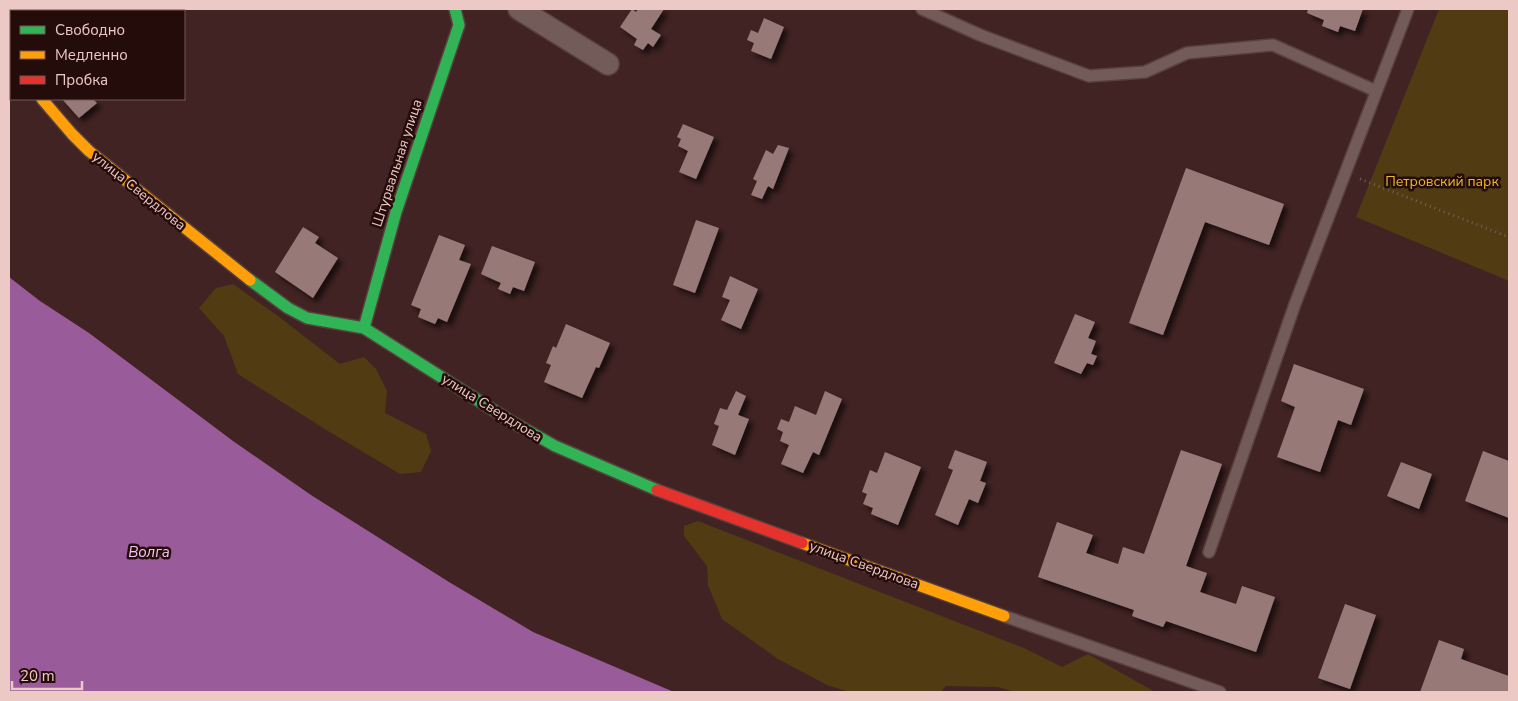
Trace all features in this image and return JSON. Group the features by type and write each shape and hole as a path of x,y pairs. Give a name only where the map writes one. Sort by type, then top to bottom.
{"street":[{"name":"Штурвальная улица","path":"364,328 396,212 459,25 455,9"},
{"path":"518,9 608,64"},
{"name":"улица Свердлова","path":"43,100 89,151 260,288 288,308 307,318 364,328 509,420 556,446 602,467 666,494 1004,616"}],"lane":[{"path":"922,9 980,35 1089,76 1145,72 1187,53 1273,45 1376,91"},
{"path":"1209,552 1295,304 1408,9"},
{"path":"1004,616 1220,692"}],"path":[{"path":"1346,173 1509,237"}],"green space":[{"name":"Петровский парк","path":"1439,9 1509,9 1509,281 1356,217"},
{"path":"233,284 340,364 364,357 376,369 387,391 385,413 426,434 431,451 421,472 400,474 238,374 224,336 199,308 216,288"},
{"path":"698,521 1024,648 1062,667 1088,654 1155,692 1015,692 998,687 946,686 941,692 849,692 827,685 778,659 722,619 708,585 707,566 684,536 684,526"}],"water":[{"name":"Волга","path":"9,277 40,301 89,333 233,441 311,495 449,582 533,632 674,692 9,692"}],"building":[{"path":"9,9 26,9 10,10 9,26"},
{"path":"632,9 636,12 638,9 664,9 651,29 661,35 653,47 648,43 643,50 634,45 637,39 620,27"},
{"path":"1308,9 1363,9 1355,31 1340,26 1338,32 1322,26 1324,20 1307,13"},
{"path":"764,18 784,27 771,59 751,51 754,43 747,40 751,30 758,33"},
{"path":"63,100 94,100 97,103 79,118"},
{"path":"683,124 714,137 696,179 679,172 688,151 678,146 681,139 677,137"},
{"path":"778,145 789,148 773,189 768,186 762,199 751,195 757,181 753,179 766,150 773,154"},
{"path":"1186,168 1284,204 1269,245 1205,222 1163,335 1129,323"},
{"path":"696,220 719,228 695,293 673,285"},
{"path":"303,227 319,237 315,243 338,258 313,298 275,272"},
{"path":"439,235 465,245 459,260 471,264 447,322 438,318 435,324 418,317 421,309 411,305"},
{"path":"492,246 535,262 524,291 513,287 510,294 498,289 501,283 481,274"},
{"path":"730,276 758,289 741,329 721,320 730,300 722,297"},
{"path":"1075,314 1095,322 1088,338 1096,341 1091,354 1097,356 1093,365 1087,363 1081,374 1054,363"},
{"path":"566,324 610,343 599,368 596,367 582,398 544,382 551,365 546,363 553,346 556,348"},
{"path":"1294,364 1364,389 1351,425 1338,420 1320,472 1277,457 1295,407 1281,401"},
{"path":"736,391 746,396 738,415 749,419 735,455 712,445 719,426 714,424 720,408 727,410"},
{"path":"825,391 842,399 819,455 813,452 803,473 781,464 789,445 780,441 783,432 777,429 781,419 789,422 795,406 816,415"},
{"path":"955,450 987,462 980,481 986,483 978,503 969,499 958,525 935,515 953,470 948,468"},
{"path":"1181,450 1222,464 1186,566 1207,573 1200,592 1236,604 1242,586 1275,597 1256,652 1166,621 1163,627 1132,616 1134,610 1038,577 1057,522 1093,535 1086,553 1118,564 1123,547 1144,554"},
{"path":"1483,451 1509,461 1509,518 1465,501"},
{"path":"885,452 921,467 898,525 871,514 873,508 863,504 867,494 862,492 870,470 877,473"},
{"path":"1401,462 1432,474 1419,509 1387,496"},
{"path":"1345,604 1376,615 1350,689 1318,678"},
{"path":"1439,640 1464,649 1461,659 1509,676 1509,692 1420,692"}],"traffic: fast":[{"path":"364,328 396,212 459,25 455,9"},
{"path":"250,280 288,308 307,318 364,328 509,420 555,446 657,490"}],"traffic: slow":[{"path":"43,100 89,151 250,280"},
{"path":"802,543 1004,616"}],"traffic: jam":[{"path":"657,490 802,543"}]}
